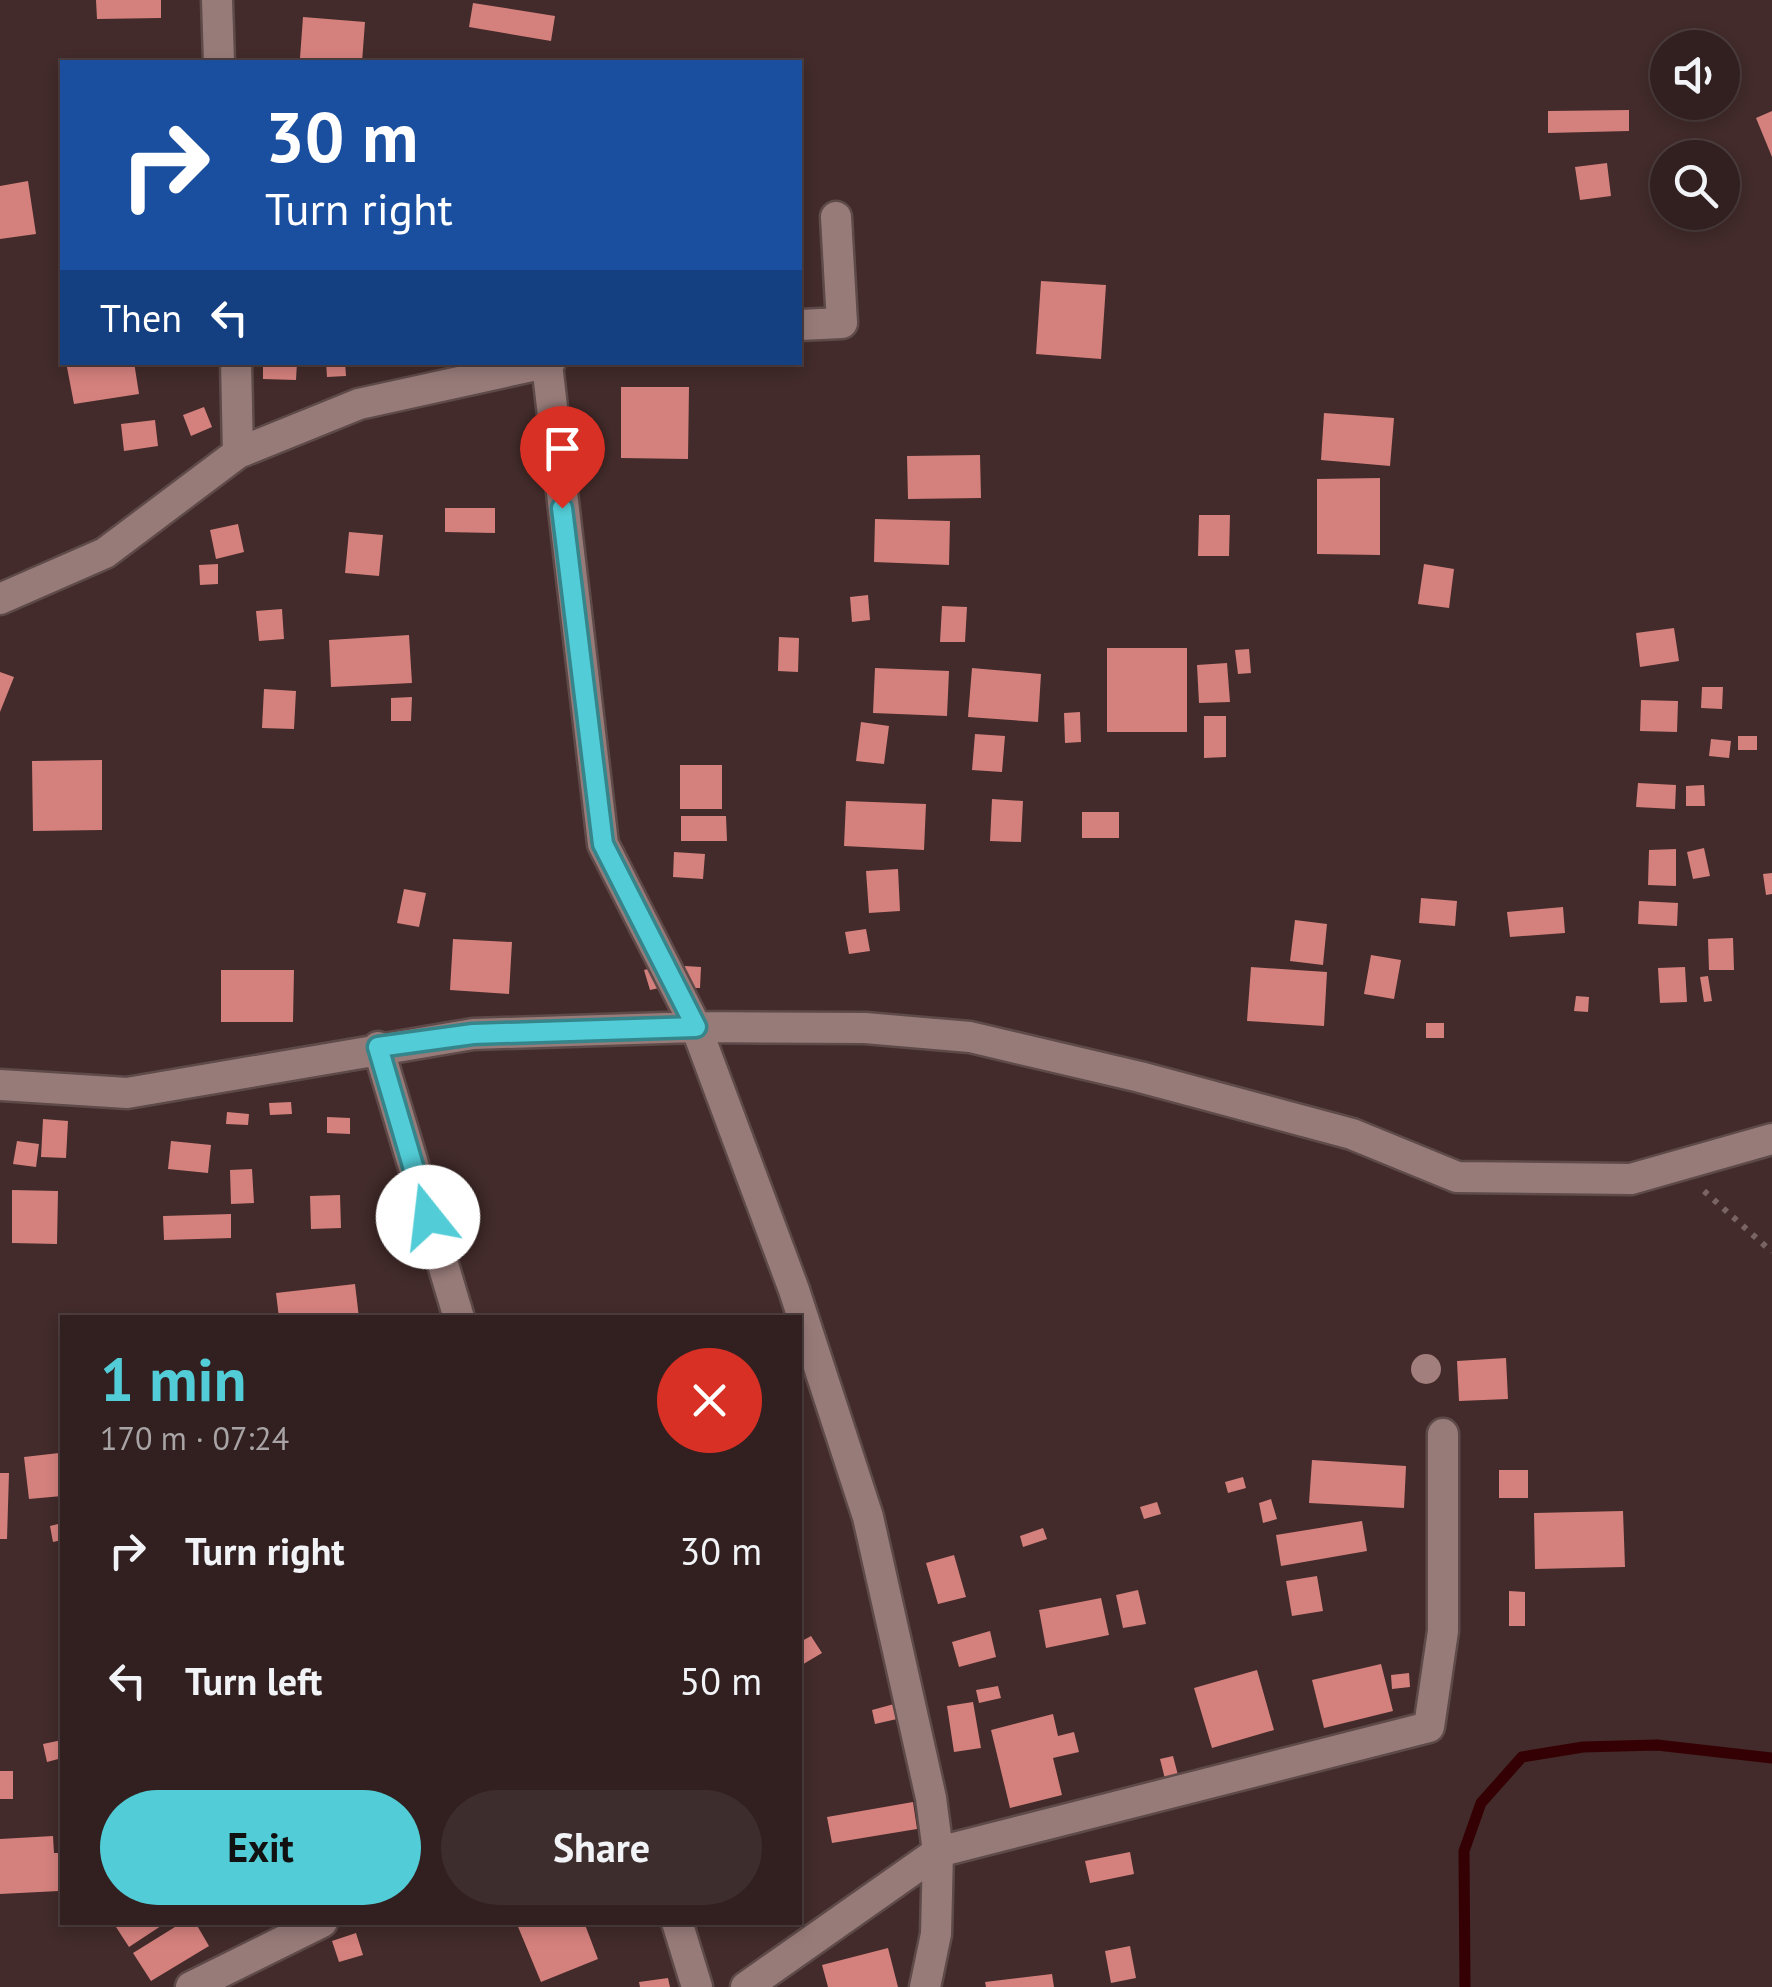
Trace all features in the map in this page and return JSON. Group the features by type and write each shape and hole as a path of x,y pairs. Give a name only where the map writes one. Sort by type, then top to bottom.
{"street":[{"path":"218,0 219,60"},
{"path":"802,326 842,322 836,217"},
{"path":"236,365 238,453"},
{"path":"0,599 106,553 238,453 359,404 539,365"},
{"path":"548,365 603,844 696,1027 794,1290 868,1516 931,1798 938,1852 936,1934 925,1987"},
{"path":"0,1085 127,1094 378,1047 473,1034 696,1027 865,1028 970,1037 1352,1134 1458,1177 1631,1178 1772,1139"},
{"path":"378,1047 457,1315"},
{"path":"746,1987 938,1852 1429,1727 1442,1631 1443,1434"},
{"path":"191,1987 316,1925"},
{"path":"678,1925 698,1987"}],"path":[{"path":"1677,1167 1772,1252"}],"building":[{"path":"96,0 161,0 161,18 97,19"},
{"path":"473,3 555,16 551,41 469,27"},
{"path":"303,17 365,22 362,60 300,58"},
{"path":"1629,110 1629,131 1548,133 1548,111"},
{"path":"1772,111 1772,157 1756,118"},
{"path":"1607,163 1611,196 1580,200 1575,167"},
{"path":"28,181 36,234 0,239 0,186"},
{"path":"1041,281 1106,285 1101,359 1036,354"},
{"path":"67,365 134,365 139,394 74,404"},
{"path":"263,365 297,365 296,380 263,379"},
{"path":"326,365 345,365 346,376 327,377"},
{"path":"621,387 689,387 688,459 621,458"},
{"path":"204,407 212,427 191,436 183,415"},
{"path":"1324,413 1394,418 1390,466 1321,460"},
{"path":"155,420 158,446 124,451 121,424"},
{"path":"980,455 981,498 908,499 907,456"},
{"path":"1380,478 1380,555 1317,554 1317,479"},
{"path":"445,508 495,508 495,533 445,532"},
{"path":"1199,515 1230,515 1229,556 1198,556"},
{"path":"875,519 950,521 949,565 874,562"},
{"path":"238,524 244,552 216,559 210,530"},
{"path":"349,532 383,535 379,576 345,573"},
{"path":"218,564 218,584 200,585 199,565"},
{"path":"1424,564 1454,569 1449,608 1418,604"},
{"path":"868,595 870,620 852,622 850,597"},
{"path":"942,606 967,607 965,642 940,642"},
{"path":"282,609 284,639 259,641 256,611"},
{"path":"1674,628 1679,661 1640,667 1636,633"},
{"path":"409,635 412,683 331,687 329,640"},
{"path":"779,637 799,638 798,672 778,671"},
{"path":"1107,648 1187,648 1187,732 1107,732"},
{"path":"1249,649 1251,673 1238,674 1235,650"},
{"path":"1227,663 1230,702 1199,703 1197,665"},
{"path":"875,668 949,671 947,716 873,713"},
{"path":"972,668 1041,674 1038,722 968,717"},
{"path":"0,672 14,677 0,712"},
{"path":"1702,687 1723,687 1722,709 1701,708"},
{"path":"264,689 296,691 294,729 262,728"},
{"path":"412,697 411,721 391,721 391,698"},
{"path":"1641,700 1678,701 1677,732 1640,731"},
{"path":"1080,712 1081,742 1065,743 1064,713"},
{"path":"1204,716 1226,716 1226,757 1204,758"},
{"path":"861,722 889,726 884,764 856,761"},
{"path":"975,734 1005,736 1002,772 972,770"},
{"path":"1738,736 1757,736 1757,750 1738,750"},
{"path":"1711,739 1731,741 1729,758 1709,756"},
{"path":"102,760 102,830 33,831 32,761"},
{"path":"680,765 722,765 722,809 680,809"},
{"path":"1638,783 1676,785 1675,809 1636,807"},
{"path":"1704,785 1705,806 1686,806 1686,786"},
{"path":"992,799 1023,801 1021,842 990,841"},
{"path":"846,801 926,804 924,850 844,846"},
{"path":"1082,812 1119,812 1119,838 1082,838"},
{"path":"681,816 726,816 727,841 681,841"},
{"path":"1704,848 1710,876 1693,879 1687,852"},
{"path":"1676,849 1676,886 1648,885 1649,850"},
{"path":"674,852 705,854 703,879 673,877"},
{"path":"898,869 900,911 869,913 866,871"},
{"path":"1772,873 1772,894 1766,895 1763,874"},
{"path":"404,889 426,893 419,927 397,923"},
{"path":"1421,898 1457,901 1455,926 1419,923"},
{"path":"1639,901 1678,903 1677,926 1638,924"},
{"path":"1563,907 1565,933 1510,937 1507,912"},
{"path":"1295,920 1327,924 1323,965 1290,961"},
{"path":"866,929 870,951 849,954 845,932"},
{"path":"1733,938 1734,970 1709,970 1708,939"},
{"path":"453,939 512,942 509,994 450,990"},
{"path":"1371,955 1401,960 1394,999 1364,994"},
{"path":"660,966 664,987 650,990 644,970"},
{"path":"685,966 701,967 700,988 685,988"},
{"path":"1251,967 1327,972 1324,1026 1247,1021"},
{"path":"1685,967 1687,1002 1660,1003 1658,968"},
{"path":"221,970 294,970 293,1022 221,1022"},
{"path":"1708,976 1712,1001 1704,1002 1700,977"},
{"path":"1576,996 1589,997 1588,1012 1574,1011"},
{"path":"1426,1023 1444,1023 1444,1038 1426,1038"},
{"path":"291,1102 292,1114 270,1115 269,1103"},
{"path":"227,1112 249,1114 248,1125 226,1124"},
{"path":"327,1117 350,1118 350,1134 327,1133"},
{"path":"43,1119 68,1121 66,1158 41,1157"},
{"path":"17,1141 39,1144 36,1167 13,1164"},
{"path":"171,1141 211,1145 208,1173 168,1169"},
{"path":"252,1169 254,1203 231,1204 230,1170"},
{"path":"12,1190 58,1191 57,1244 12,1243"},
{"path":"340,1195 341,1228 311,1229 310,1196"},
{"path":"231,1214 231,1238 164,1240 163,1216"},
{"path":"355,1284 359,1315 279,1315 276,1293"},
{"path":"1506,1358 1508,1399 1459,1401 1457,1361"},
{"path":"59,1453 60,1496 29,1499 24,1457"},
{"path":"1312,1460 1406,1466 1404,1508 1309,1503"},
{"path":"1499,1470 1528,1470 1528,1498 1499,1498"},
{"path":"0,1473 9,1473 7,1539 0,1539"},
{"path":"1243,1477 1246,1488 1228,1493 1225,1482"},
{"path":"1271,1499 1277,1519 1263,1523 1259,1503"},
{"path":"1157,1502 1161,1514 1144,1519 1140,1507"},
{"path":"1623,1511 1625,1567 1535,1569 1534,1513"},
{"path":"1362,1521 1367,1551 1281,1566 1276,1535"},
{"path":"60,1524 60,1540 53,1542 50,1526"},
{"path":"1043,1528 1047,1539 1023,1547 1020,1536"},
{"path":"954,1555 966,1597 938,1604 926,1563"},
{"path":"1317,1576 1323,1611 1292,1616 1286,1581"},
{"path":"1138,1590 1146,1624 1123,1628 1116,1595"},
{"path":"1509,1591 1525,1592 1525,1626 1509,1626"},
{"path":"1101,1598 1109,1635 1046,1648 1039,1610"},
{"path":"990,1631 996,1657 959,1667 952,1642"},
{"path":"811,1636 822,1653 802,1665 802,1641"},
{"path":"1381,1664 1393,1711 1324,1728 1312,1680"},
{"path":"1257,1670 1274,1730 1212,1748 1194,1688"},
{"path":"1409,1673 1410,1687 1392,1689 1391,1675"},
{"path":"998,1686 1001,1698 979,1703 976,1690"},
{"path":"973,1702 981,1748 954,1752 947,1706"},
{"path":"894,1704 897,1719 875,1724 872,1710"},
{"path":"1053,1714 1058,1736 1074,1732 1079,1752 1053,1758 1062,1795 1010,1808 991,1730"},
{"path":"60,1740 60,1759 47,1762 43,1744"},
{"path":"1173,1756 1179,1779 1166,1783 1160,1759"},
{"path":"0,1771 13,1771 13,1799 0,1799"},
{"path":"913,1802 917,1829 832,1843 827,1817"},
{"path":"53,1836 54,1853 60,1853 59,1891 0,1894 0,1839"},
{"path":"1130,1852 1134,1874 1090,1883 1085,1861"},
{"path":"118,1925 162,1925 129,1947 116,1927"},
{"path":"178,1925 197,1925 209,1946 151,1981 133,1953"},
{"path":"517,1925 585,1925 598,1959 541,1982"},
{"path":"356,1933 363,1955 339,1962 332,1941"},
{"path":"1130,1946 1136,1978 1111,1983 1105,1951"},
{"path":"888,1948 898,1987 828,1987 822,1965"},
{"path":"1052,1974 1054,1987 986,1987 985,1982"},
{"path":"668,1978 670,1987 640,1987 639,1982"}],"waterway":[{"path":"1465,1987 1464,1851 1481,1803 1522,1757 1583,1747 1657,1745 1772,1758"}],"route":[{"path":"428,1217 378,1047 473,1034 696,1027 603,844 562,508"}]}
